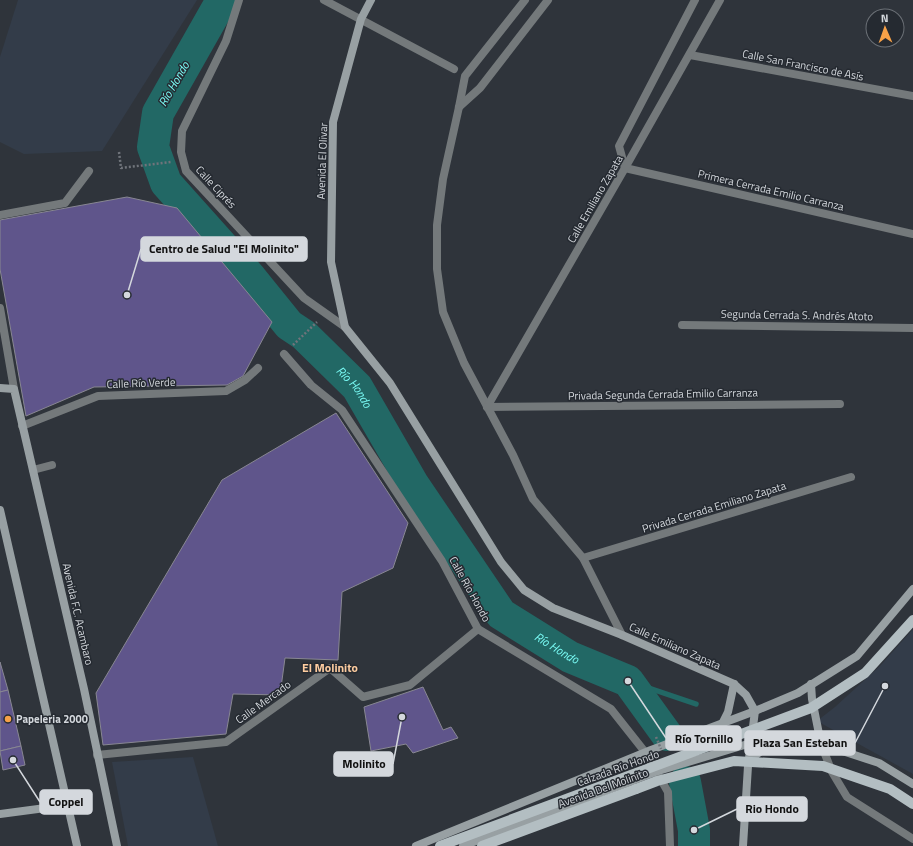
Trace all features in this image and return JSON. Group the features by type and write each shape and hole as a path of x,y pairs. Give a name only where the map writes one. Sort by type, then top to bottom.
{"main road":[{"name":"Avenida El Olivar","path":"345,327 330,262 333,122 360,19 370,0"},
{"path":"345,327 390,384 501,562 524,590 553,608 622,635"},
{"path":"0,388 14,389"},
{"name":"Avenida F.C. Acambaro","path":"14,389 84,689 116,846"},
{"path":"0,510 1,521 77,846"},
{"name":"Calzada Río Hondo","path":"416,846 645,752 755,711 798,693 857,656 913,589"},
{"name":"Calzada Río Hondo","path":"440,846 811,708 865,673 913,620"},
{"name":"Calle Emiliano Zapata","path":"622,635 734,684 746,695 755,711"},
{"path":"723,722 728,712 734,684"},
{"path":"811,684 812,699 821,744"},
{"path":"743,846 748,766 755,711"},
{"path":"748,766 756,755 772,742"},
{"name":"Calzada Río Hondo","path":"463,846 655,772 751,743 772,742 821,744 879,763 913,784"},
{"name":"Avenida Del Molinito","path":"482,846 657,781 734,761 823,766 890,789 913,804"},
{"path":"0,814 68,805"}],"street":[{"name":"Calle Ciprés","path":"240,0 226,41 182,131 181,152 186,171 304,298 345,327"},
{"path":"324,0 454,69"},
{"name":"Calle Emiliano Zapata","path":"525,0 465,76 443,179 437,225 437,270 443,312 464,363 486,407 513,455 534,499 583,558 622,635"},
{"path":"459,107 480,88 548,0"},
{"path":"625,168 619,146 695,0"},
{"name":"Calle Emiliano Zapata","path":"486,407 625,168 720,0"},
{"name":"Calle San Francisco de Asís","path":"690,54 913,96"},
{"name":"Primera Cerrada Emilio Carranza","path":"625,168 913,234"},
{"path":"0,215 65,203 89,171"},
{"path":"0,308 14,389"},
{"name":"Segunda Cerrada S. Andrés Atoto","path":"682,325 913,328"},
{"name":"Calle Río Hondo","path":"286,352 311,385 342,410 442,561 478,629 611,709 645,752 655,772 668,792 670,846"},
{"name":"Calle Río Verde","path":"22,426 98,396 226,391 246,380 258,368"},
{"name":"Privada Segunda Cerrada Emilio Carranza","path":"486,407 840,404"},
{"path":"33,470 52,465"},
{"name":"Privada Cerrada Emiliano Zapata","path":"583,558 851,477"},
{"name":"Calle Mercado","path":"97,755 226,742 330,668 363,697 410,685 478,629"},
{"path":"821,744 832,772 847,797 913,838"}],"path":[{"path":"119,152 121,168 171,162"},
{"path":"286,352 317,322"}],"shaded area":[{"path":"18,0 197,0 102,151 24,154 0,142 0,57"},
{"path":"913,629 913,774 817,721 835,707 880,666"},
{"path":"193,757 218,846 128,846 112,762"}],"building":[{"path":"127,197 177,208 272,322 243,376 227,385 94,387 26,416 0,269 0,220"},
{"path":"336,413 408,523 393,568 342,592 338,660 285,658 280,695 233,694 226,734 103,745 96,693 222,480"},
{"path":"0,662 8,690 0,692"},
{"path":"423,687 443,730 451,727 458,738 413,753 406,744 371,751 364,707"},
{"name":"Papeleria 2000","path":"8,690 21,746 0,751 0,692"},
{"path":"21,746 25,765 3,770 0,751"}],"waterway":[{"name":"Río Hondo","path":"222,0 158,113 153,147 166,183 251,278 289,325 304,335 357,387 413,484 501,614 570,657 628,681 667,735"},
{"path":"628,681 696,704"},
{"path":"685,782 694,830 694,846"}],"place":[{"name":"Centro de Salud \"El Molinito\"","path":"127,295"},
{"name":"Río Tornillo","path":"628,681"},
{"name":"Plaza San Esteban","path":"885,686"},
{"name":"Molinito","path":"402,717"},
{"name":"Papeleria 2000","path":"8,719"},
{"name":"Coppel","path":"13,760"},
{"name":"Rio Hondo","path":"694,830"}],"district":[{"name":"El Molinito","path":"330,668"}]}
